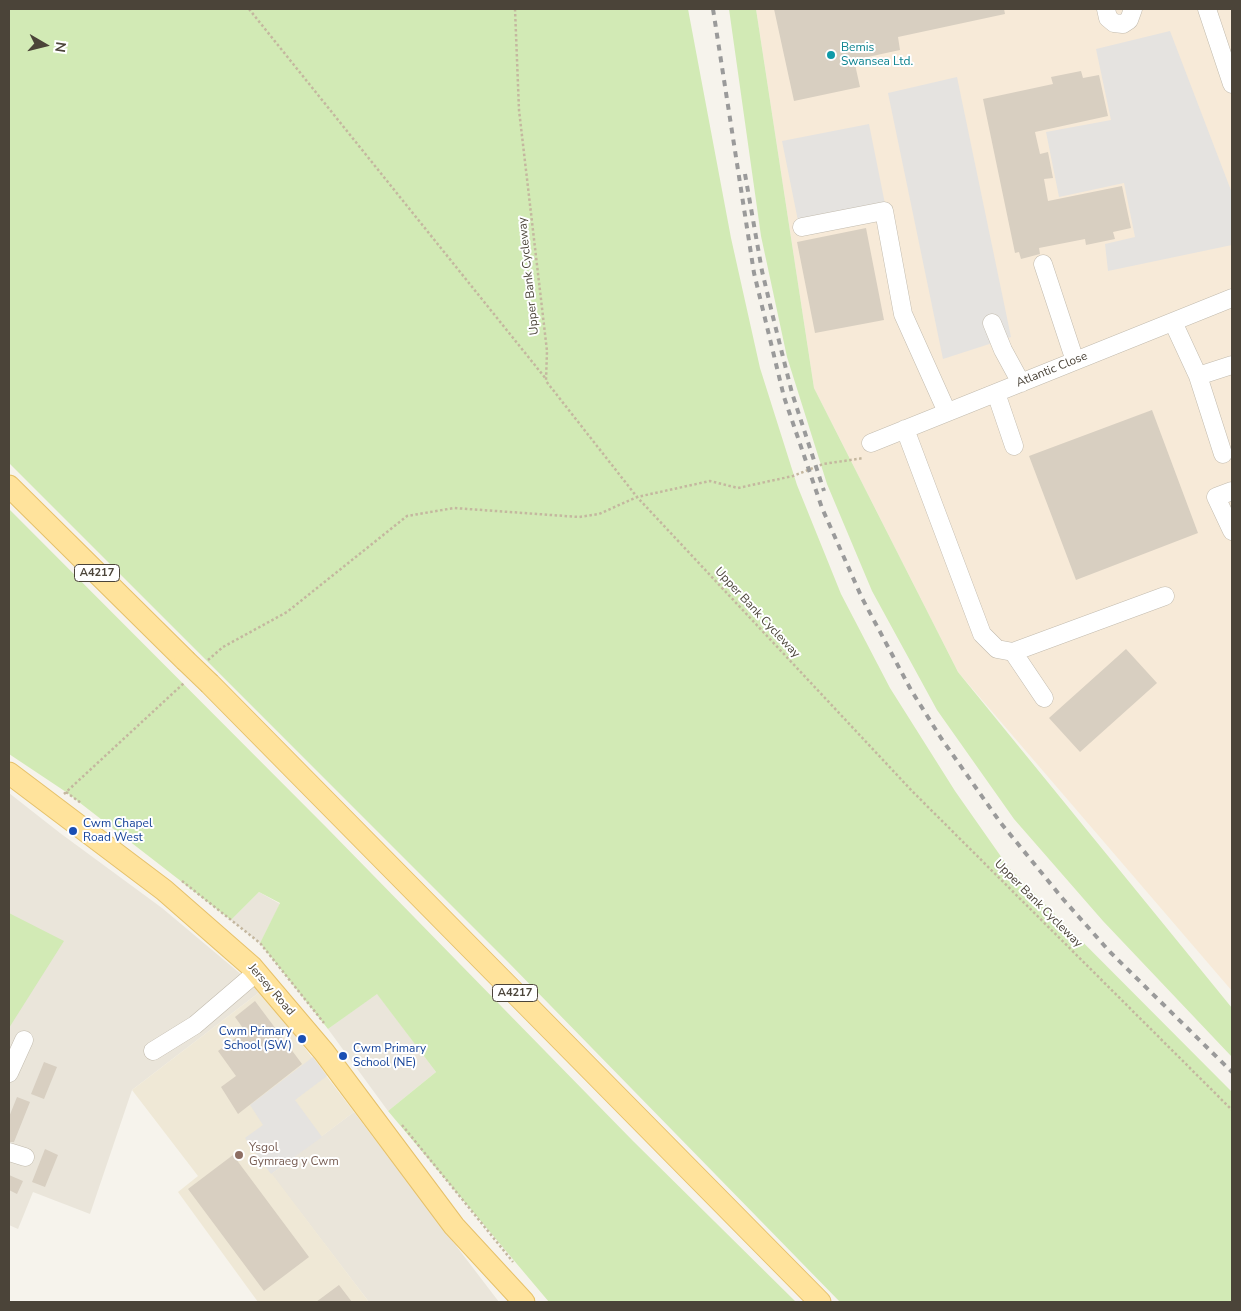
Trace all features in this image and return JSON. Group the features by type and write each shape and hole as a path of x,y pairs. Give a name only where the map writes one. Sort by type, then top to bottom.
{"main road":[{"name":"A4217","path":"9,486 196,672 820,1302"},
{"name":"Jersey Road","path":"9,773 164,890 257,972 324,1052 454,1226 524,1302"}],"street":[{"path":"1106,9 1108,18 1114,23 1123,24 1130,20 1133,9"},
{"path":"1207,9 1232,80"},
{"path":"802,227 884,212 903,314 947,412"},
{"path":"1044,264 1075,361"},
{"name":"Atlantic Close","path":"871,443 1232,298"},
{"path":"1173,322 1198,376 1224,454"},
{"path":"992,324 1003,350 1021,383"},
{"path":"1198,376 1232,365"},
{"path":"996,393 1014,446"},
{"path":"905,429 982,634 996,649 1014,652 1165,596"},
{"path":"1232,491 1216,497 1232,531"},
{"path":"1014,652 1044,698"},
{"path":"153,1051 196,1025 257,972"},
{"path":"9,1073 24,1040"}],"path":[{"path":"249,9 546,380"},
{"name":"Upper Bank Cycleway","path":"515,9 519,110 547,351 546,380 637,497 912,791 1232,1110"},
{"path":"52,806 223,647 287,612 407,516 454,508 579,517 599,514 637,497 710,481 738,488 794,476 823,464 875,456 871,443"}],"shaded area":[{"path":"756,9 1232,9 1232,991 958,672 814,388"},
{"path":"1170,31 1232,193 1232,245 1108,271 1105,244 1135,237 1124,183 1059,197 1046,132 1111,120 1096,49"},
{"path":"957,77 1011,337 943,359 888,93"},
{"path":"869,124 886,209 799,226 782,141"},
{"path":"9,793 162,908 261,991 132,1090 90,1214 33,1192 18,1229 9,1225"},
{"path":"259,892 280,904 260,943 231,920"},
{"name":"Ysgol Gymraeg y Cwm","path":"261,991 354,1112 272,1174 369,1302 258,1302 178,1192 198,1176 132,1090"},
{"path":"377,993 436,1072 388,1111 328,1029"},
{"path":"313,1057 327,1076 295,1100 322,1137 271,1174 245,1138 263,1125 250,1105"},
{"path":"354,1112 499,1302 369,1302 271,1174"}],"green space":[{"path":"9,9 688,9 731,238 760,368 797,485 841,594 890,688 955,791 1009,868 1232,1092 1232,1302 840,1302 508,962 9,463"},
{"path":"729,9 756,9 814,388 958,672 1232,1008 1232,1057 1103,921 1014,819 937,710 872,591 827,484 787,357 761,236"},
{"path":"9,509 327,828 633,1141 796,1302 549,1302 388,1111 436,1072 377,994 328,1029 260,943 280,903 259,892 231,920 66,792 9,754"},
{"path":"9,913 64,941 9,1028"}],"building":[{"name":"Bemis Swansea Ltd.","path":"774,9 1004,9 1005,14 898,37 900,50 854,60 860,87 794,101"},
{"path":"1081,71 1083,78 1099,75 1108,116 1035,132 1040,154 1048,152 1053,178 1044,179 1048,201 1122,186 1131,228 1113,232 1115,239 1086,245 1085,239 1039,248 1040,254 1021,259 1019,252 1015,253 983,99 1053,84 1051,77"},
{"path":"866,228 884,320 815,333 797,242"},
{"path":"1152,410 1198,533 1076,580 1029,456"},
{"path":"1126,649 1157,683 1080,752 1049,718"},
{"path":"255,1001 302,1064 238,1114 221,1087 236,1076 218,1051 245,1031 235,1017"},
{"path":"44,1062 57,1067 44,1099 31,1094"},
{"path":"17,1097 30,1102 14,1142 9,1142 9,1117"},
{"path":"45,1149 58,1155 45,1187 32,1182"},
{"path":"233,1155 309,1257 264,1291 188,1189"},
{"path":"9,1175 23,1181 17,1194 9,1190"},
{"path":"339,1285 352,1302 316,1302"}],"railway":[{"path":"713,9 754,273 784,397 822,508 862,598 911,690 941,738 1000,822 1063,899 1110,952 1232,1072"},
{"path":"745,174 762,271 774,321 792,393 824,491"}],"place":[{"name":"Bemis Swansea Ltd.","path":"831,55"},
{"name":"Cwm Chapel Road West","path":"73,831"},
{"name":"Cwm Primary School (SW)","path":"302,1039"},
{"name":"Cwm Primary School (NE)","path":"343,1056"},
{"name":"Ysgol Gymraeg y Cwm","path":"239,1155"}]}
